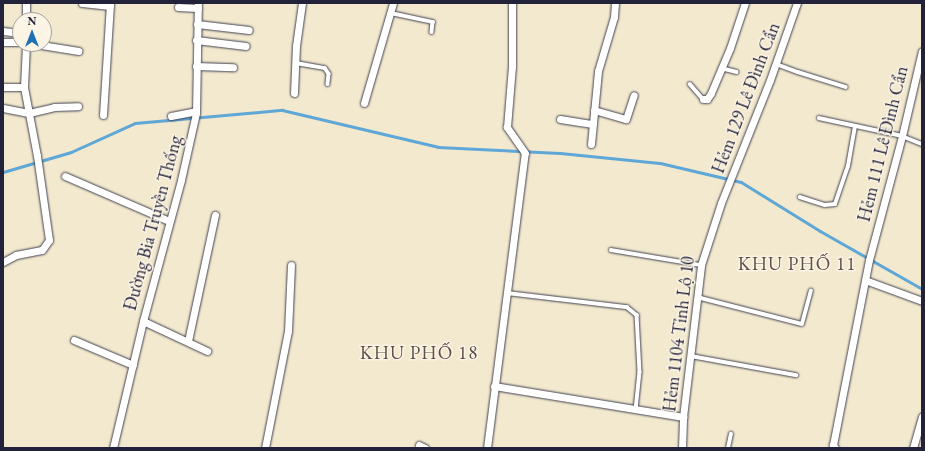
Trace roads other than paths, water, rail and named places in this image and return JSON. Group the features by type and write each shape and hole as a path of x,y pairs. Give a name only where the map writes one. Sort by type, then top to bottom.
{"street":[{"path":"82,3 110,4 103,115"},
{"path":"294,93 302,3"},
{"path":"364,102 394,3"},
{"path":"487,448 525,153 507,127 512,66 512,3"},
{"path":"591,144 598,71 614,17 615,3"},
{"path":"703,99 707,99 711,93 730,48 745,3"},
{"name":"Hẻm 129 Lê Đình Cẩn","path":"721,203 776,64 797,3"},
{"path":"178,7 198,6"},
{"name":"Đường Bia Truyền Thống","path":"113,448 143,321 190,141 196,112 196,40 198,6"},
{"path":"197,24 249,30"},
{"path":"196,40 246,46"},
{"path":"52,47 78,51"},
{"name":"Hẻm 111 Lê Đình Cẩn","path":"835,448 833,445 867,269 920,68 922,51"},
{"path":"3,262 16,255 42,250 49,240 38,156 24,87 26,52"},
{"path":"196,66 233,67"},
{"path":"3,87 24,87"},
{"path":"594,110 626,119 634,95"},
{"path":"3,108 29,113 54,107 78,106"},
{"path":"170,116 196,112"},
{"path":"560,119 593,124"},
{"path":"65,176 169,221"},
{"name":"Hẻm 1104 Tỉnh Lộ 10","path":"682,448 683,417 701,265 721,203"},
{"path":"188,341 215,216"},
{"path":"265,448 288,331 291,265"},
{"path":"865,280 922,301"},
{"path":"143,321 207,351"},
{"path":"74,340 133,365"},
{"path":"494,386 683,417"},
{"path":"913,448 922,416"}],"lane":[{"path":"391,13 433,22 432,32"},
{"path":"296,63 325,68 329,74 328,84"},
{"path":"776,64 846,86"},
{"path":"721,68 738,72"},
{"path":"690,84 703,99"},
{"path":"819,118 854,127 902,136 922,144"},
{"path":"800,197 825,205 835,204 848,166 854,127"},
{"path":"611,250 701,265"},
{"path":"697,297 802,324 811,291"},
{"path":"506,293 627,307 637,315 640,372 636,409"},
{"path":"691,356 796,375"},
{"path":"728,448 731,434"}],"waterway":[{"path":"3,172 71,152 135,123 282,110 438,147 560,153 660,163 741,182 820,231 922,289"}],"district":[{"name":"KHU PHỐ 11","path":"797,264"},
{"name":"KHU PHỐ 18","path":"419,353"}]}
